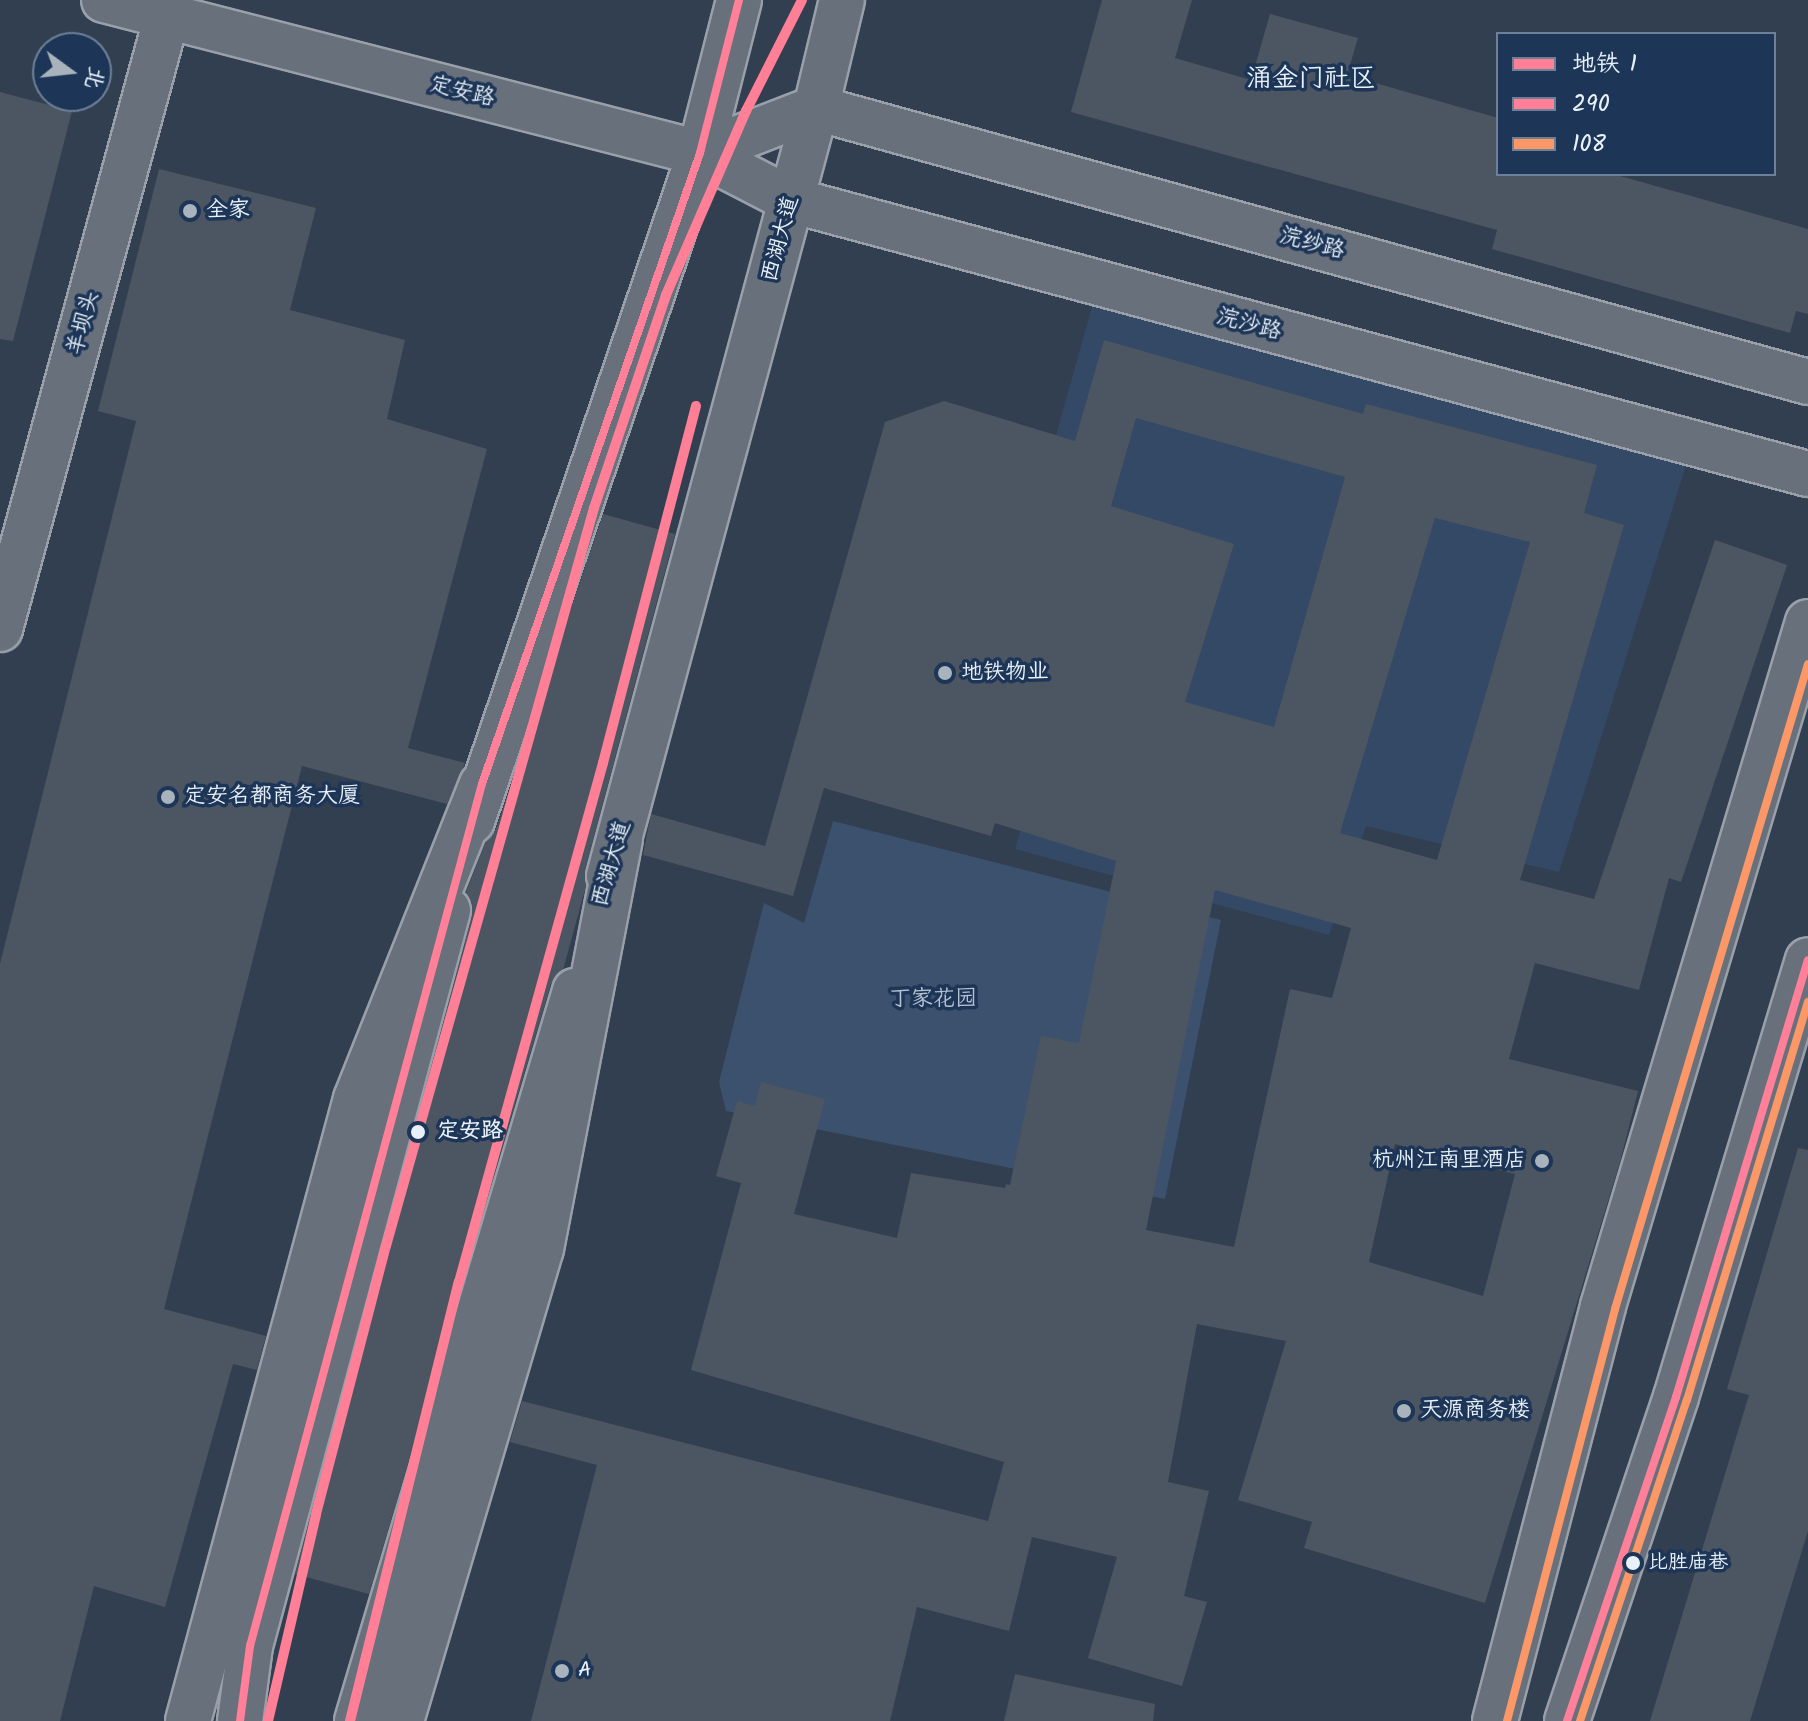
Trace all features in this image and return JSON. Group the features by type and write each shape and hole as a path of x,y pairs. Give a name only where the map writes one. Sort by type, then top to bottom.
{"main road":[{"name":"定安路","path":"104,0 700,153"},
{"path":"188,1721 356,1099 482,784 700,153 739,0"},
{"name":"西湖大道","path":"357,1721 620,840 816,108 842,0"},
{"name":"羊坝头","path":"0,629 167,16"},
{"path":"700,153 816,108"},
{"name":"浣纱路","path":"816,108 1808,382"},
{"name":"浣沙路","path":"700,153 791,200 1808,474"},
{"path":"1495,1721 1603,1306 1808,622"},
{"path":"240,1721 250,1646 482,784"},
{"path":"401,1721 541,1249 620,840"},
{"path":"1567,1721 1676,1397 1808,961"}],"shaded area":[{"path":"1098,285 1693,443 1559,872 1366,826 1329,935 1015,849 1105,557 1030,529"}],"green space":[{"name":"丁家花园","path":"833,821 1221,920 1165,1199 726,1111 719,1082 764,903 804,923"}],"building":[{"path":"1102,0 1192,0 1175,58 1251,80 1270,14 1358,38 1347,75 1496,117 1496,176 1620,176 1808,229 1808,314 1796,311 1790,333 1492,249 1497,230 1071,112"},
{"path":"0,92 32,100 32,112 72,112 13,341 0,339"},
{"name":"定安名都商务大厦","path":"159,169 316,208 290,310 405,340 387,419 487,449 408,748 465,763 447,804 302,766 164,1309 266,1336 257,1370 233,1364 165,1607 94,1586 60,1721 0,1721 0,964 136,421 98,411"},
{"path":"1104,340 1363,414 1366,404 1597,465 1584,513 1624,525 1520,880 1594,899 1715,540 1787,565 1681,882 1669,878 1639,990 1535,963 1509,1059 1638,1091 1620,1162 1485,1603 1304,1548 1312,1522 1238,1500 1286,1341 1197,1324 1168,1482 1209,1491 1184,1596 1207,1602 1182,1686 1088,1658 1117,1557 1032,1537 1009,1631 917,1607 890,1721 531,1721 597,1465 510,1442 522,1401 988,1521 1004,1462 691,1370 741,1183 716,1176 737,1101 755,1106 761,1082 825,1099 794,1214 897,1238 911,1173 1005,1188 1006,1184 1010,1185 1041,1036 1079,1043 1116,861 995,823 991,836 824,788 793,896 643,855 651,814 765,846 885,422 944,401 1075,441","holes":["1136,418 1345,477 1274,727 1185,702 1234,544 1111,506","1435,518 1530,542 1437,860 1340,833","1215,890 1351,928 1332,998 1290,989 1234,1247 1146,1230","1395,1144 1515,1174 1483,1296 1369,1262"]},
{"path":"603,514 675,534 585,870 586,886 563,970 551,984 369,1594 295,1574 472,916 472,903 466,892 486,841 496,829"},
{"path":"1798,1148 1808,1150 1808,1531 1750,1721 1650,1721 1749,1395 1727,1389"},
{"path":"1015,1674 1155,1704 1153,1721 1004,1721"}],"metro line":[{"name":"1","path":"268,1721 316,1514 386,1246 594,508 666,295 746,111 802,0"},
{"name":"1","path":"350,1721 459,1282 603,763 696,406"}],"transit line":[{"name":"290","path":"240,1721 250,1646 482,784 700,153 739,0"},
{"name":"108","path":"1507,1721 1615,1309 1808,664"},
{"name":"290","path":"1567,1721 1676,1397 1808,961"},
{"name":"108","path":"1580,1721 1687,1400 1808,1002"}],"place":[{"name":"全家","path":"190,211"},
{"name":"地铁物业","path":"945,673"},
{"name":"定安名都商务大厦","path":"168,797"},
{"name":"定安路","path":"418,1132"},
{"name":"杭州江南里酒店","path":"1542,1161"},
{"name":"天源商务楼","path":"1404,1411"},
{"name":"比胜庙巷","path":"1633,1563"},
{"name":"A","path":"562,1671"}],"district":[{"name":"涌金门社区","path":"1311,80"}]}
